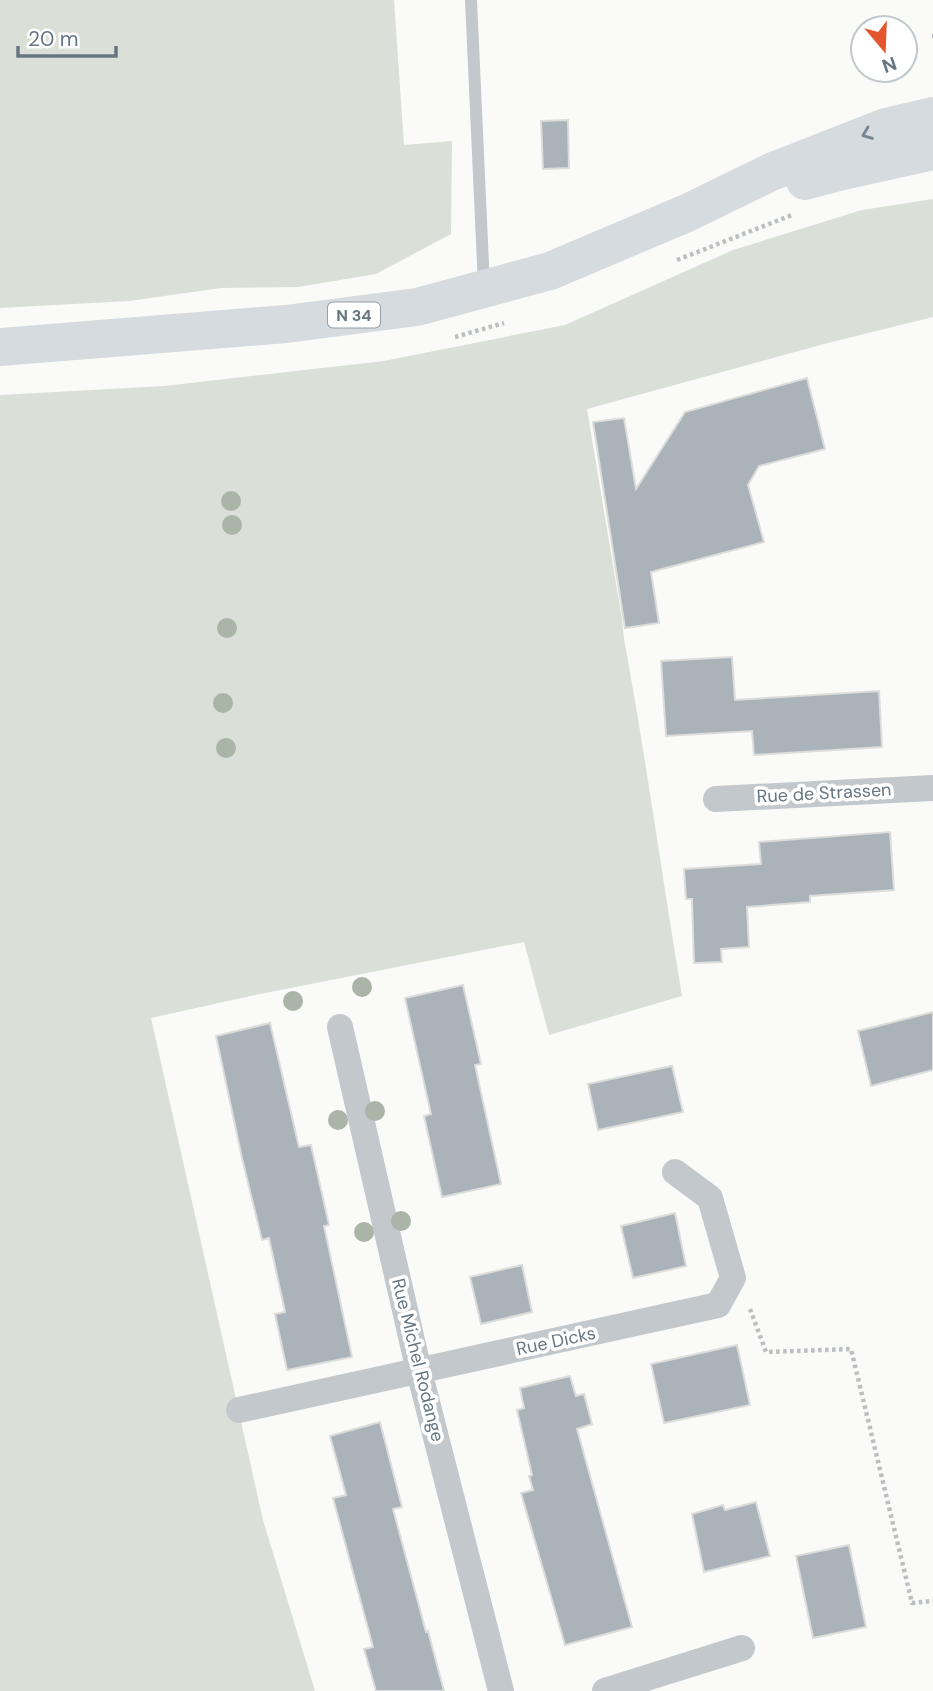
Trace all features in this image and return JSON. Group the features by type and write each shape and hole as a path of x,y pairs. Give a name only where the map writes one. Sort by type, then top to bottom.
{"main road":[{"name":"N 34","path":"0,347 286,324 417,307 550,271 691,211 771,172 886,127 933,116"},
{"name":"N 34","path":"691,211 843,170 933,151"}],"street":[{"name":"Rue de Strassen","path":"716,799 933,788"},
{"name":"Rue Michel Rodange","path":"340,1027 419,1371 501,1691"},
{"path":"675,1172 710,1198 733,1279 718,1305"},
{"name":"Rue Dicks","path":"240,1410 718,1305"},
{"path":"606,1691 742,1648"}],"lane":[{"path":"471,0 484,290"}],"path":[{"path":"718,1305 751,1309 766,1352 851,1349 912,1604 933,1601"}],"shaded area":[{"path":"0,0 394,0 404,145 452,141 451,234 376,274 298,287 221,288 129,301 0,308"},
{"path":"933,199 933,317 587,409 682,996 549,1035 524,942 151,1018 263,1520 315,1691 0,1691 0,395 164,386 384,361 565,325 733,250 862,210"}],"building":[{"path":"568,120 569,168 543,169 541,121"},
{"path":"807,378 825,449 759,466 748,485 764,542 651,572 659,623 625,628 593,422 624,418 636,489 685,412"},
{"path":"732,657 735,700 879,691 882,747 754,755 752,731 666,736 661,661"},
{"path":"890,832 894,890 810,896 810,902 747,907 749,947 721,949 722,962 694,963 692,899 686,899 684,869 761,864 759,842"},
{"path":"463,985 481,1064 475,1065 501,1184 442,1197 424,1116 431,1114 405,998"},
{"path":"933,1012 933,1070 871,1086 858,1031"},
{"path":"270,1023 299,1147 311,1145 329,1225 324,1226 352,1357 287,1370 275,1314 285,1312 269,1238 262,1240 216,1036"},
{"path":"672,1066 683,1112 598,1130 588,1084"},
{"path":"675,1213 686,1266 633,1278 621,1226"},
{"path":"522,1265 532,1312 481,1324 470,1277"},
{"path":"737,1345 750,1405 664,1423 651,1364"},
{"path":"570,1376 576,1396 584,1394 592,1424 577,1429 632,1627 565,1645 521,1493 533,1490 517,1410 524,1408 520,1388"},
{"path":"380,1422 402,1507 393,1509 444,1691 376,1691 364,1649 373,1647 333,1498 346,1495 330,1436"},
{"path":"756,1502 770,1556 704,1572 692,1514 723,1505 725,1510"},
{"path":"849,1545 866,1627 813,1638 796,1556"}]}
